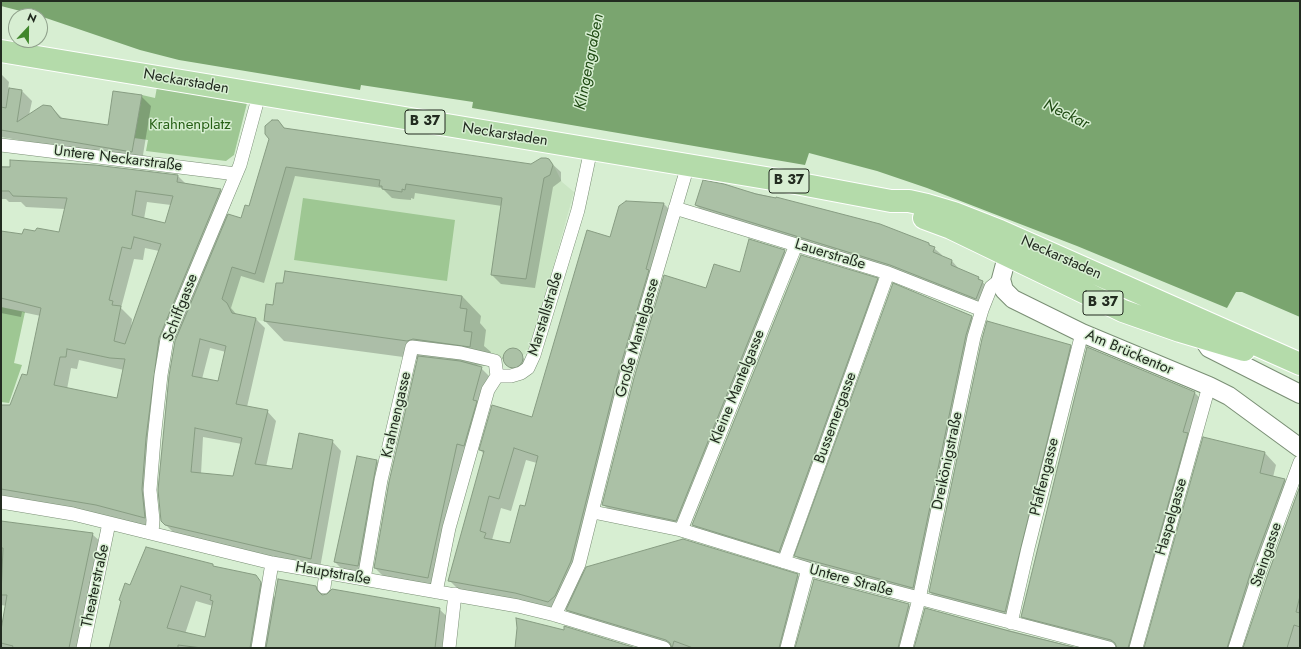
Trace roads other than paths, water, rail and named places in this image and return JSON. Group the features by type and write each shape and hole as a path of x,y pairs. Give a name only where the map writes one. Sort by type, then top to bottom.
{"main road":[{"name":"Neckarstaden","path":"1,51 688,165 891,201 904,210 951,228 1013,248 1251,341 1296,362"},
{"name":"Neckarstaden","path":"1013,248 1123,311 1202,338 1252,353 1296,362"}],"street":[{"name":"Schiffgasse","path":"152,533 153,520 150,490 161,375 167,338 236,174 259,94"},
{"name":"Untere Neckarstraße","path":"1,145 236,174"},
{"name":"Marstallstraße","path":"497,376 521,374 528,368 534,355 578,210 592,149"},
{"name":"Große Mantelgasse","path":"555,615 580,564 626,376 688,165"},
{"name":"Lauerstraße","path":"675,208 693,214 727,220 796,245 888,273 980,316"},
{"name":"Kleine Mantelgasse","path":"681,530 796,245"},
{"path":"1001,279 1013,248"},
{"name":"Bussemergasse","path":"784,562 888,273"},
{"name":"Dreikönigstraße","path":"906,648 919,599 980,316 991,287 1001,279"},
{"name":"Am Brückentor","path":"1001,279 1004,290 1013,299 1080,341 1209,386 1229,396 1300,448"},
{"path":"1202,338 1209,348 1300,394"},
{"name":"Pfaffengasse","path":"1011,623 1028,548 1080,341"},
{"name":"Krahnengasse","path":"364,579 381,480 412,347 462,354 495,361 497,376"},
{"path":"436,592 449,528 488,390 497,376"},
{"name":"Haspelgasse","path":"1136,647 1209,386"},
{"name":"Steingasse","path":"1235,648 1299,464"},
{"name":"Hauptstraße","path":"1,502 73,514 152,533 210,542 272,563 436,592 455,594 555,615 655,647"},
{"name":"Untere Straße","path":"593,512 681,530 808,569 1011,623 1080,644 1109,648"},
{"name":"Theaterstraße","path":"83,648 109,523"},
{"path":"258,648 272,563"},
{"path":"787,648 808,569"},
{"path":"324,587 326,573"},
{"path":"449,648 455,594"}],"water":[{"path":"1,1 1300,1 1300,317 1242,292 1236,292 1227,308 1077,246 927,188 877,171 809,153 805,165 472,108 473,102 361,85 360,90 179,60 140,50 48,19 48,8 9,8 1,6"}],"water label":[{"name":"Klingengraben","path":"590,62"},
{"name":"Neckar","path":"1066,115"}],"park label":[{"name":"Krahnenplatz","path":"190,125"}]}
